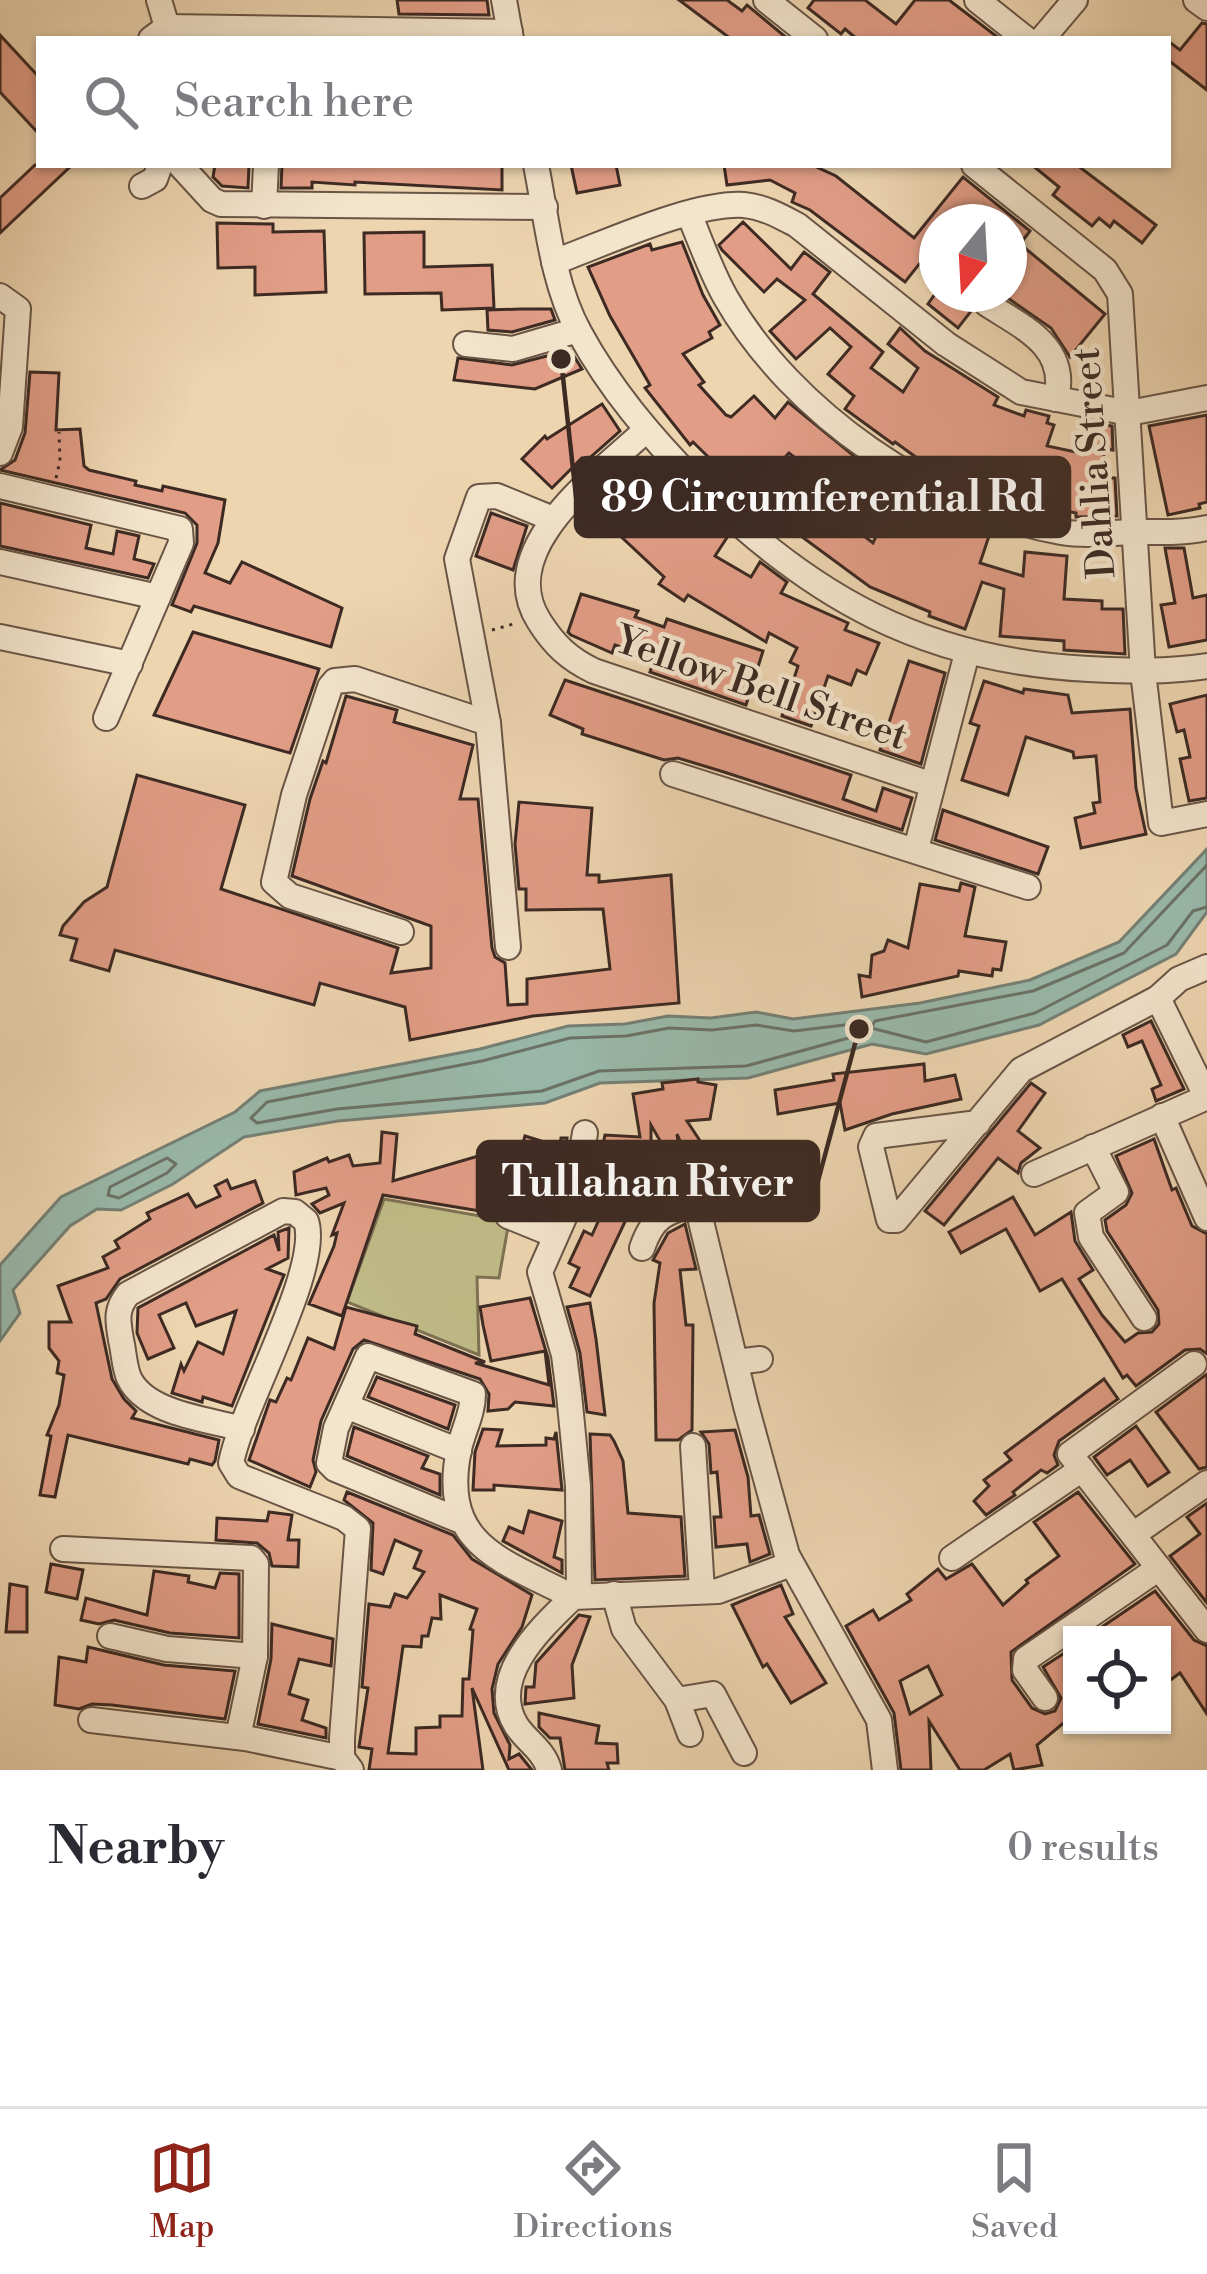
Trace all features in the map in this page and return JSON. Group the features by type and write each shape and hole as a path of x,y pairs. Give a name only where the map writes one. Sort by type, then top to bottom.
{"street":[{"path":"159,0 159,33 511,35 504,0"},
{"path":"766,0 811,36"},
{"path":"977,0 1021,36"},
{"path":"1045,36 1075,0"},
{"path":"1196,0 1207,8"},
{"path":"142,186 155,178 159,168"},
{"path":"264,206 266,168"},
{"path":"537,168 554,262 578,330 645,431 740,526 814,583 892,627 1026,666 1143,672 1207,666"},
{"name":"Dahlia Street","path":"978,168 1106,270 1120,294 1143,672 1161,823 1207,814"},
{"path":"188,172 221,204 544,207"},
{"path":"554,262 689,214 748,206 771,211 809,234 946,344 1021,392 1129,413 1207,398"},
{"path":"689,214 724,296 766,354 808,400 883,457 952,500 1004,519 1066,533 1207,527"},
{"path":"0,296 18,309 12,413 0,453"},
{"path":"998,312 1052,351 1058,372 1056,399"},
{"path":"466,344 513,349 578,330"},
{"path":"536,618 527,577 541,538 553,519 645,431"},
{"path":"0,486 180,529 181,543 106,718"},
{"path":"508,947 488,723 457,559 479,497 496,496 553,519"},
{"path":"0,562 158,596"},
{"name":"Yellow Bell Street","path":"536,618 554,644 594,671 930,784"},
{"path":"0,638 130,664"},
{"path":"916,849 967,652"},
{"path":"401,932 290,896 274,882 294,796 330,687 335,681 356,679 488,723"},
{"path":"673,774 1028,887"},
{"path":"978,1123 876,1136 871,1147 889,1220 896,1220 978,1123 1021,1070 1207,967"},
{"path":"1034,1174 1207,1098 1158,998"},
{"path":"1162,1116 1207,1218"},
{"path":"549,1770 518,1728 509,1685 520,1655 576,1596 578,1486 569,1394 564,1355 540,1272 574,1195 585,1133"},
{"path":"1093,1147 1116,1188 1115,1195 1087,1213 1088,1231 1144,1318"},
{"path":"689,1172 748,1360 791,1564 879,1720 885,1770"},
{"path":"512,1188 508,1216 555,1235"},
{"path":"642,1248 650,1226 674,1210 697,1203"},
{"path":"91,1720 238,1737 346,1764 358,1529 344,1518 233,1472 233,1452 289,1314 309,1242 306,1221 295,1212 283,1211 128,1294 119,1306 125,1365 137,1390 157,1405 242,1429"},
{"path":"461,1521 459,1450 474,1400 468,1391 373,1356 364,1360 328,1455 335,1469 461,1521 497,1561 576,1596 733,1587 791,1564"},
{"path":"952,1558 1195,1364"},
{"path":"346,1406 459,1450"},
{"path":"693,1446 703,1591"},
{"path":"1076,1461 1207,1630"},
{"path":"1134,1534 1207,1483"},
{"path":"63,1549 251,1558 256,1564 255,1656 238,1737"},
{"path":"1045,1698 1025,1670 1026,1659 1159,1568"},
{"path":"614,1594 624,1629 677,1700 690,1734"},
{"path":"110,1636 167,1649 255,1656"},
{"path":"677,1700 713,1694 744,1753"}],"path":[{"path":"51,497 60,461 58,432"},
{"path":"474,634 536,618"}],"shaded area":[{"path":"384,1199 509,1221 499,1278 477,1277 479,1355 347,1302"}],"water":[{"path":"1207,849 1207,912 1176,954 1039,1025 926,1054 872,1044 748,1078 600,1083 545,1103 338,1121 244,1137 173,1184 121,1210 97,1209 70,1226 13,1290 20,1313 0,1341 0,1265 61,1197 235,1112 260,1091 480,1049 568,1026 756,1012 793,1019 920,1003 1030,980 1119,942"}],"building":[{"path":"397,0 487,0 489,15 399,14"},
{"path":"679,0 727,0 742,11 747,5 784,36 727,36"},
{"path":"814,0 865,0 896,24 915,0 949,0 996,36 853,36 845,29 841,34 808,8"},
{"path":"1202,23 1207,24 1207,90 1171,62 1171,43 1180,50"},
{"path":"0,35 36,74 36,131 0,92"},
{"path":"35,165 69,168 0,233 0,198"},
{"path":"214,168 249,168 248,188 222,186 213,177"},
{"path":"282,168 502,168 502,190 355,182 281,188"},
{"path":"572,168 617,168 620,185 577,193"},
{"path":"724,168 819,168 836,176 914,238 919,232 919,264 905,282 810,210 792,202 795,193 770,180 727,185"},
{"path":"1036,168 1081,168 1156,225 1142,243 1114,221 1110,227 1099,218 1092,226 1053,195 1059,187"},
{"path":"963,177 996,204 941,204"},
{"path":"743,222 791,269 804,252 830,272 813,294 883,352 871,368 903,392 918,368 888,344 900,328 925,351 998,397 994,405 1024,416 1026,410 1049,416 1047,423 1054,425 1047,446 1085,454 1087,422 1112,426 1113,450 1104,449 1103,478 1115,478 1117,516 1076,517 1076,513 1040,506 1045,480 1016,470 1007,497 967,483 968,479 927,458 924,463 845,409 854,396 828,374 851,347 830,328 796,359 770,331 805,300 777,279 764,292 722,250 719,245"},
{"path":"217,223 273,224 273,232 324,231 326,292 255,295 255,267 218,268"},
{"path":"424,232 424,267 492,265 494,308 442,310 441,293 365,294 364,233"},
{"path":"682,242 720,325 709,332 712,338 683,354 704,382 699,385 726,415 731,417 754,396 775,418 788,402 870,469 835,514 873,543 899,487 991,530 980,563 1023,576 1025,552 1067,556 1064,599 1102,601 1102,609 1123,609 1125,654 1064,650 1064,641 1000,636 1004,589 982,582 965,629 929,616 930,612 870,587 794,531 824,492 812,483 818,476 789,453 748,496 693,442 690,445 645,388 650,385 588,267 650,244 652,250"},
{"path":"1027,250 1105,314 1070,357 1051,328 1027,311"},
{"path":"551,309 555,320 512,332 488,330 487,310"},
{"path":"938,312 970,312 958,328"},
{"path":"570,350 582,369 535,389 454,380 458,358 512,365"},
{"path":"30,372 59,373 56,430 80,429 84,466 89,470 162,491 163,486 225,500 218,543 205,573 230,583 242,562 342,608 331,647 194,606 191,612 172,605 197,543 197,525 185,513 0,470 15,460 25,433"},
{"path":"602,404 620,431 585,462 582,458 552,488 522,459 545,436"},
{"path":"1207,415 1207,502 1168,515 1149,426"},
{"path":"666,486 678,498 669,506 696,530 704,519 728,536 715,556 751,577 760,562 787,582 781,593 848,623 845,630 879,643 866,674 857,670 851,685 828,676 811,726 782,716 798,666 790,662 797,648 769,633 766,642 688,595 684,601 659,584 664,577 599,516 620,494 639,512"},
{"path":"0,503 91,525 86,548 113,554 117,531 139,536 134,559 154,564 148,578 0,546"},
{"path":"491,513 527,526 513,570 476,556"},
{"path":"1165,548 1184,548 1193,598 1207,595 1207,640 1169,647 1161,605 1175,603"},
{"path":"581,594 638,611 635,617 664,627 667,619 763,651 746,705 650,672 654,659 615,645 612,653 571,635 568,632"},
{"path":"193,632 319,669 290,753 154,715"},
{"path":"909,661 945,673 921,764 880,750"},
{"path":"565,680 851,775 843,799 876,811 883,788 912,798 902,830 678,758 664,760 582,734 583,729 550,715"},
{"path":"984,681 1023,693 1024,689 1068,695 1072,713 1130,709 1136,788 1146,834 1081,848 1075,818 1095,813 1093,803 1100,802 1096,756 1074,758 1073,752 1026,737 1008,795 962,780 979,726 970,723"},
{"path":"1207,695 1207,798 1189,801 1180,759 1190,757 1184,730 1177,732 1170,704"},
{"path":"346,696 397,710 394,722 473,745 460,799 478,799 492,948 495,957 505,963 508,1005 527,1004 527,979 610,969 603,909 526,910 515,844 519,802 592,808 587,875 599,875 599,882 671,875 679,1003 533,1016 410,1040 405,1007 320,983 314,1005 115,950 109,971 71,960 77,939 60,935 63,926 84,902 107,887 137,775 245,805 221,889 398,948 391,973 431,968 431,926 292,876 310,799"},
{"path":"943,810 1048,847 1038,874 935,840"},
{"path":"961,883 975,887 965,936 1006,942 1001,970 993,969 992,976 959,971 958,976 862,997 859,975 870,977 872,955 884,951 888,940 908,948 920,884 959,891"},
{"path":"1151,1021 1184,1089 1156,1101 1152,1089 1161,1085 1142,1041 1128,1047 1123,1035"},
{"path":"924,1064 925,1081 955,1075 961,1099 845,1130 840,1103 778,1114 775,1090 834,1080 833,1074"},
{"path":"698,1079 716,1085 710,1119 687,1121 734,1183 743,1204 717,1215 702,1162 687,1156 677,1134 680,1159 674,1165 651,1125 651,1189 675,1186 677,1192 644,1211 630,1211 590,1296 570,1287 579,1268 569,1263 584,1231 592,1235 608,1200 591,1197 605,1135 640,1137 633,1094 663,1089 662,1083"},
{"path":"1031,1083 1045,1093 1018,1131 1040,1148 1021,1163 1018,1173 998,1158 944,1225 925,1211"},
{"path":"382,1132 397,1134 393,1181 492,1152 519,1156 525,1136 560,1147 561,1138 567,1138 558,1190 548,1214 524,1205 528,1183 515,1172 486,1170 480,1211 383,1195 342,1316 309,1304 334,1246 337,1233 332,1235 344,1203 320,1213 312,1204 329,1195 326,1188 296,1195 294,1172 327,1158 329,1162 349,1155 353,1166 380,1163"},
{"path":"1154,1139 1172,1190 1176,1188 1192,1226 1207,1234 1207,1354 1200,1349 1185,1350 1136,1386 1127,1375 1123,1378 1062,1279 1040,1291 1006,1229 961,1253 949,1232 1013,1197 1035,1235 1071,1212 1075,1241 1093,1270 1079,1279 1102,1315 1125,1342 1138,1333 1152,1332 1159,1324 1158,1310 1107,1231 1105,1220 1126,1205 1132,1193 1116,1156"},
{"path":"227,1180 231,1189 255,1181 263,1203 120,1279 106,1299 96,1303 112,1379 136,1411 132,1418 219,1440 215,1461 212,1465 190,1459 188,1464 68,1435 55,1497 40,1495 51,1436 47,1435 64,1375 57,1373 59,1361 49,1348 49,1322 71,1322 58,1286 108,1268 103,1257 119,1248 115,1241 150,1219 147,1213 188,1194 196,1207 220,1196 215,1186"},
{"path":"685,1224 696,1269 680,1270 686,1325 693,1325 692,1430 678,1440 656,1440 654,1303 660,1263 653,1260 668,1233"},
{"path":"289,1228 288,1258 267,1269 284,1275 232,1406 172,1393 181,1364 184,1371 198,1342 223,1354 236,1311 196,1326 186,1303 159,1315 174,1348 148,1359 137,1333 138,1308 274,1235 279,1251 278,1232"},
{"path":"530,1298 548,1358 554,1406 515,1402 508,1409 488,1411 489,1394 480,1379 364,1340 353,1349 321,1421 310,1487 249,1460 270,1400 276,1402 287,1378 291,1380 308,1338 334,1349 346,1307 417,1326 415,1334 485,1362 475,1363 549,1385 545,1351 491,1361 483,1325 480,1307"},
{"path":"590,1303 605,1415 587,1412 580,1353 567,1307"},
{"path":"1207,1374 1207,1467 1199,1469 1156,1412"},
{"path":"377,1377 455,1405 448,1429 368,1397"},
{"path":"1104,1379 1118,1399 1059,1441 1054,1455 1058,1465 1047,1473 1041,1470 986,1515 974,1501 989,1486 984,1480 1011,1460 1005,1453"},
{"path":"1136,1426 1169,1472 1148,1486 1130,1460 1107,1475 1094,1457"},
{"path":"354,1427 428,1456 422,1468 440,1474 440,1495 347,1456"},
{"path":"483,1429 502,1430 497,1446 546,1445 546,1438 554,1439 556,1432 562,1490 494,1485 494,1490 473,1490 475,1452"},
{"path":"735,1430 748,1477 751,1516 759,1515 770,1554 750,1562 747,1544 716,1547 714,1517 721,1517 717,1472 711,1473 709,1444 701,1432"},
{"path":"590,1434 610,1435 614,1441 623,1461 628,1513 681,1517 685,1576 595,1580"},
{"path":"347,1492 453,1535 472,1559 532,1595 522,1627 498,1664 492,1689 494,1713 510,1745 509,1759 519,1754 532,1770 509,1770 472,1688 483,1770 369,1770 372,1749 359,1747 368,1688 362,1687 369,1604 390,1607 395,1594 407,1598 424,1572 414,1568 421,1551 395,1540 383,1574 371,1570 373,1523 344,1500","holes":["440,1595 477,1609 470,1629 462,1716 440,1716 440,1727 416,1728 416,1754 388,1753 403,1646 421,1647 432,1618 441,1619"]},
{"path":"1078,1492 1135,1564 1011,1652 1012,1680 1032,1708 1045,1714 1055,1711 1061,1698 1043,1667 1063,1654 1063,1723 1037,1745 1042,1765 1014,1770 1010,1754 984,1770 960,1770 929,1721 931,1770 901,1770 894,1713 846,1626 873,1610 879,1620 911,1600 907,1594 938,1569 946,1579 972,1564 1003,1605 1026,1580 1059,1556 1034,1522","holes":["928,1666 942,1695 910,1714 900,1681"]},
{"path":"1207,1503 1207,1603 1170,1556 1200,1534 1187,1517"},
{"path":"529,1511 562,1521 554,1557 562,1560 562,1573 503,1541 509,1527 523,1533"},
{"path":"269,1512 292,1515 288,1540 299,1540 298,1567 272,1566 269,1553 257,1543 216,1540 217,1518 267,1521"},
{"path":"51,1564 83,1570 77,1599 46,1592"},
{"path":"154,1571 189,1576 188,1582 215,1588 220,1573 239,1574 239,1638 170,1633 114,1620 99,1624 81,1620 86,1598 147,1615"},
{"path":"10,1584 27,1587 27,1632 6,1632"},
{"path":"781,1585 793,1614 785,1617 826,1683 791,1703 767,1664 763,1667 732,1605"},
{"path":"1155,1591 1194,1640 1207,1646 1207,1714 1180,1673 1171,1680 1171,1626 1103,1626"},
{"path":"579,1615 590,1617 572,1665 574,1698 525,1704 526,1687 534,1687 536,1663"},
{"path":"272,1624 333,1639 331,1666 299,1659 289,1694 308,1700 302,1720 326,1728 326,1738 258,1724 271,1659"},
{"path":"88,1647 164,1665 235,1671 225,1719 112,1705 79,1709 55,1705 59,1657 86,1662"},
{"path":"539,1713 599,1726 596,1743 617,1744 618,1763 607,1763 609,1770 565,1770 560,1738 550,1738 539,1727"}],"place":[{"name":"89 Circumferential Rd","path":"561,359"},
{"name":"Tullahan River","path":"859,1029"}]}
